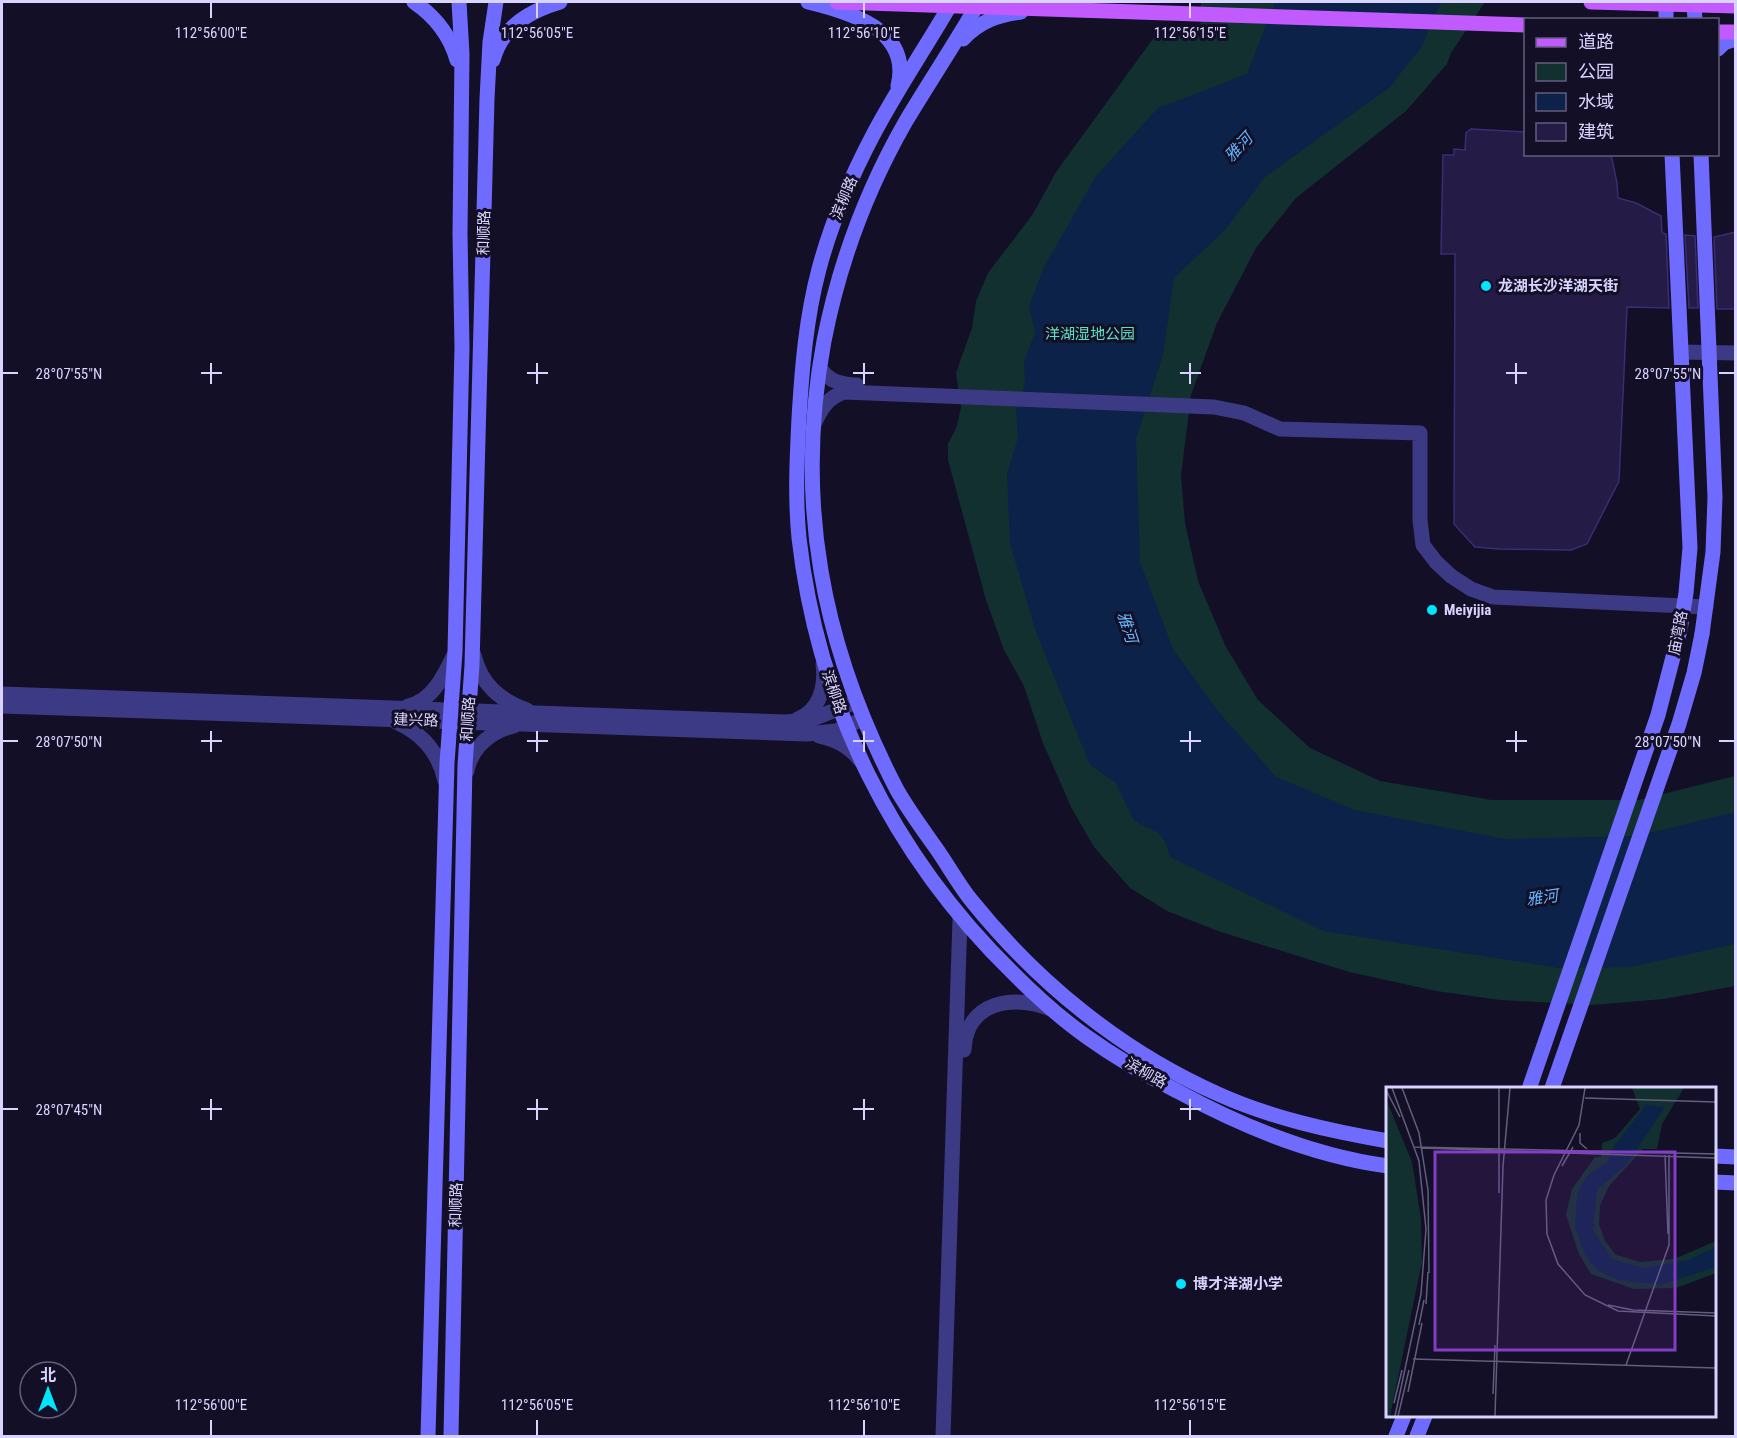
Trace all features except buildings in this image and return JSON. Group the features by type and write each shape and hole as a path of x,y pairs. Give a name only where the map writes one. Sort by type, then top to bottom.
{"main road":[{"path":"414,2 437,22 448,36 462,75"},
{"name":"和顺路","path":"426,1437 447,793 455,652 462,347 460,234 462,75 459,2"},
{"name":"和顺路","path":"452,1437 465,783 472,648 490,42 496,2"},
{"path":"489,74 495,52 504,34 519,20 536,10 560,2"},
{"path":"808,2 835,8 857,17 873,25 889,39 897,53 901,67 894,99"},
{"path":"837,2 951,3 1051,9 1524,25"},
{"path":"1591,2 1666,4 1694,12 1736,6"},
{"name":"滨柳路","path":"951,3 872,135 830,233 818,271 804,348 796,471 799,534 807,593 822,655 846,726 860,760 888,815 922,867 960,919 990,951 1054,1011 1086,1036 1147,1076 1206,1107 1263,1132 1321,1153 1386,1167"},
{"name":"滨柳路","path":"978,4 905,123 879,172 855,227 837,290 820,368 815,422 813,493 816,539 831,624 842,663 863,719 899,793 970,898 1037,973 1085,1014 1170,1070 1218,1094 1267,1113 1352,1135 1386,1141"},
{"path":"1666,4 1666,18"},
{"path":"948,54 972,29 987,20 1006,14 1051,9"},
{"path":"1719,32 1736,32"},
{"path":"1719,48 1736,39"},
{"name":"庙湾路","path":"1529,1087 1659,715 1680,630 1690,548 1672,156"},
{"name":"庙湾路","path":"1552,1087 1679,724 1694,674 1702,634 1713,552 1715,497 1701,156"},
{"path":"1716,1156 1736,1157"},
{"path":"1716,1182 1736,1183"},
{"path":"1396,1437 1404,1417"},
{"path":"1419,1437 1426,1417"}],"street":[{"path":"1682,357 1710,357 1736,353"},
{"path":"1710,357 1736,362"},
{"path":"820,368 828,379 844,388 1214,407 1254,413 1290,423 1426,426 1425,519 1429,543 1448,566 1474,584 1495,591 1706,603"},
{"path":"815,422 832,396 844,388"},
{"path":"472,648 479,672 496,695 525,709 545,714"},
{"path":"399,708 415,705 432,693 447,671 455,652"},
{"path":"791,722 810,711 822,693 824,670 822,655"},
{"path":"2,699 399,708 451,716"},
{"name":"建兴路","path":"2,699 21,707 375,718 469,716 530,724 807,734 836,731 863,719"},
{"path":"469,716 545,714 791,722 810,720 856,702"},
{"path":"375,718 408,727 427,742 441,765 447,793"},
{"path":"465,783 468,766 482,743 504,729 530,724"},
{"path":"807,734 842,743 860,760"},
{"path":"943,1437 960,919"},
{"path":"951,1437 964,1043 967,1030 973,1019 982,1011 1013,1001 1026,1001 1054,1011"}],"green space":[{"name":"洋湖湿地公园","path":"1201,2 1485,2 1451,53 1447,64 1406,111 1296,198 1256,248 1217,323 1191,395 1181,475 1185,523 1198,581 1226,647 1258,700 1310,748 1380,781 1492,800 1639,800 1735,776 1735,986 1664,999 1592,1005 1500,1000 1436,991 1349,972 1218,931 1167,911 1130,888 1094,847 1071,807 1043,743 1024,686 1004,650 986,600 948,460 948,444 957,426 961,407 956,373 972,328 976,301 988,273 1033,214 1056,172 1155,36 1200,36"}],"water":[{"name":"雅河","path":"1275,2 1441,2 1422,46 1390,87 1265,177 1225,230 1174,278 1163,355 1136,439 1140,562 1173,649 1218,711 1276,777 1355,810 1505,839 1637,836 1735,812 1735,944 1630,967 1559,968 1323,931 1170,857 1165,841 1157,832 1133,819 1116,783 1090,765 1036,632 1010,543 1007,474 1018,438 1016,411 1025,384 1024,361 1035,333 1029,306 1044,267 1096,176 1158,108 1247,74"}],"place":[{"name":"龙湖长沙洋湖天街","path":"1486,286"},
{"name":"Meiyijia","path":"1432,610"},
{"name":"博才洋湖小学","path":"1181,1284"}]}
